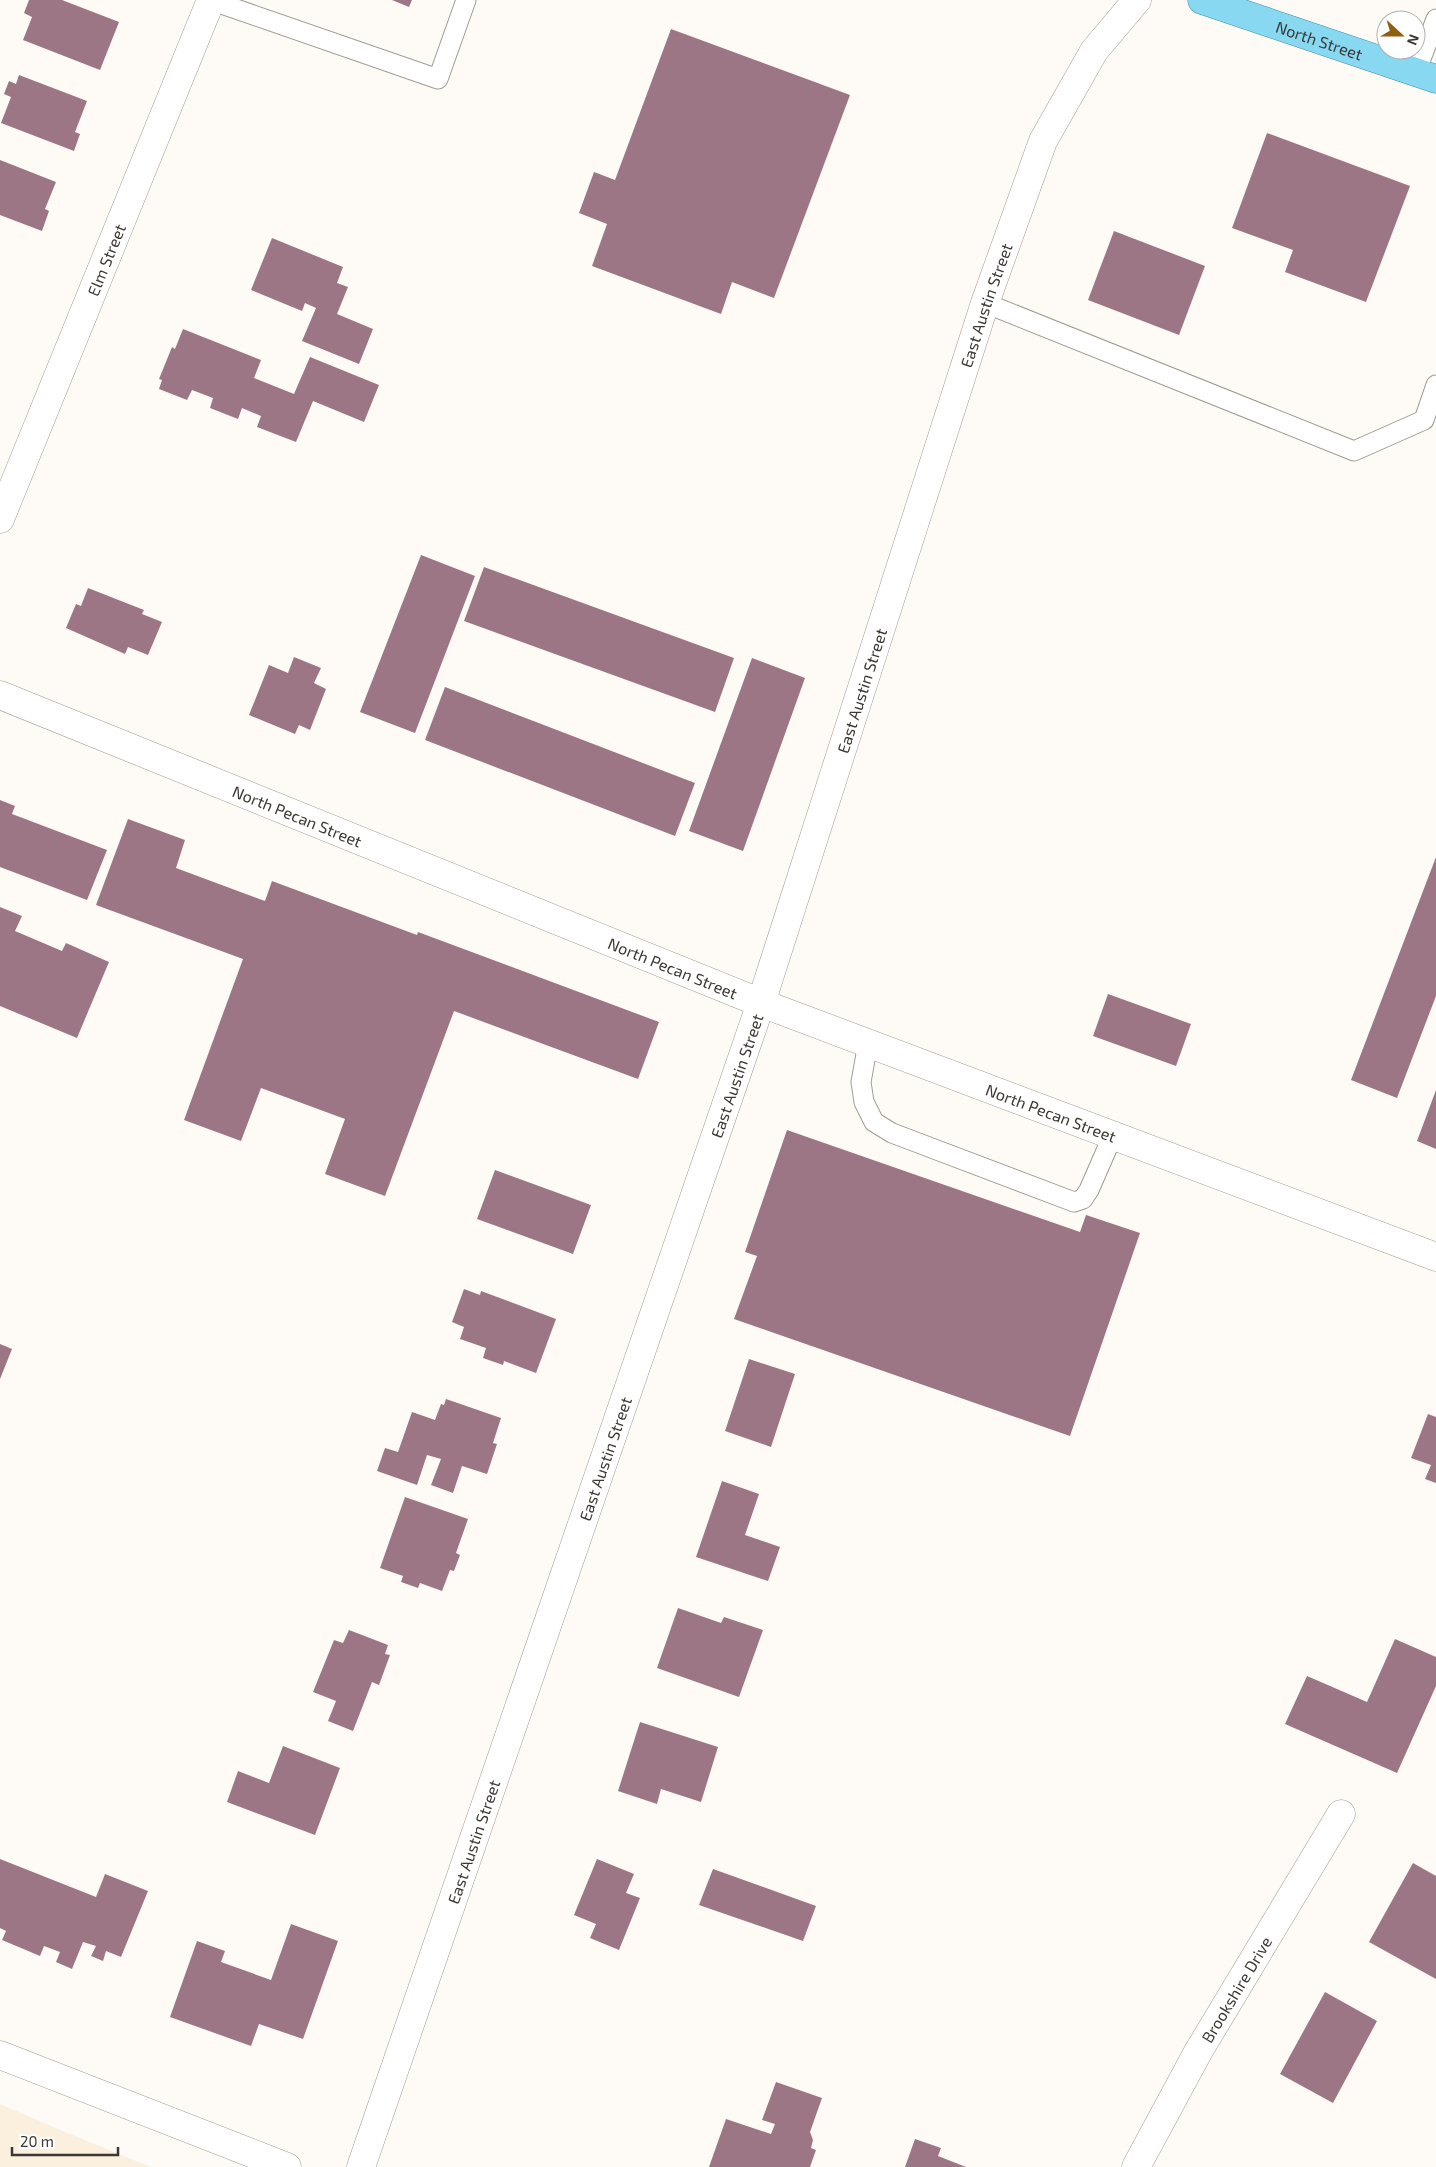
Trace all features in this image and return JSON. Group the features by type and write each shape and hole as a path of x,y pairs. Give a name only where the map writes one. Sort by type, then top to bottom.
{"main road":[{"name":"North Street","path":"1202,0 1426,75"}],"street":[{"name":"Elm Street","path":"0,520 211,0"},
{"name":"East Austin Street","path":"361,2167 761,1003 985,302 1043,141 1094,51 1137,0"},
{"name":"North Pecan Street","path":"0,695 761,1003 1436,1257"},
{"name":"Brookshire Drive","path":"1136,2167 1198,2052 1341,1814"},
{"path":"0,2055 287,2167"}],"lane":[{"path":"211,0 438,79 466,0"},
{"path":"1426,75 1436,18"},
{"path":"985,302 1354,451 1424,420 1436,385"},
{"path":"868,1043 861,1082 864,1102 874,1122 892,1133 1074,1202 1083,1199 1089,1190 1112,1135"}],"shaded area":[{"path":"0,2104 70,2134 151,2167 0,2167"}],"building":[{"path":"29,0 62,0 119,22 100,70 23,40 32,17 24,13"},
{"path":"392,0 412,0 409,7"},
{"path":"671,29 850,95 774,298 732,282 721,314 592,266 607,224 579,213 594,172 615,180"},
{"path":"19,75 87,101 75,132 80,134 74,151 1,123 11,97 4,94 9,81 16,84"},
{"path":"1267,133 1410,186 1366,302 1285,272 1293,250 1232,228"},
{"path":"0,160 56,182 45,209 49,211 42,231 0,215"},
{"path":"1114,231 1205,266 1179,335 1088,300"},
{"path":"272,238 343,267 337,283 348,287 337,314 373,329 359,364 302,341 316,308 305,303 302,311 251,290"},
{"path":"183,329 261,360 254,378 294,394 310,357 379,385 364,422 313,401 296,442 257,427 261,416 242,408 238,419 210,408 213,398 192,390 187,400 159,389 162,380 159,379 172,347 175,349"},
{"path":"421,555 475,576 415,733 360,712"},
{"path":"484,567 734,658 715,712 464,621"},
{"path":"88,588 144,610 142,614 162,622 148,655 128,647 125,654 66,628 76,604 81,606"},
{"path":"294,657 321,668 314,683 326,689 310,730 299,725 295,734 249,715 269,665 288,673"},
{"path":"752,658 805,678 743,851 689,831"},
{"path":"445,687 695,783 675,836 425,740"},
{"path":"0,800 15,806 12,814 107,850 87,900 0,867"},
{"path":"128,819 185,840 176,868 265,901 272,881 417,935 418,932 659,1022 638,1079 454,1011 385,1196 325,1174 345,1119 261,1088 241,1141 184,1120 243,959 96,905"},
{"path":"1436,857 1436,996 1397,1098 1351,1080"},
{"path":"0,907 22,916 15,931 62,951 66,943 109,962 77,1038 0,1006"},
{"path":"1108,994 1191,1024 1176,1066 1093,1036"},
{"path":"1436,1090 1436,1149 1417,1141"},
{"path":"787,1130 1080,1232 1086,1215 1140,1233 1070,1436 734,1319 757,1256 745,1252"},
{"path":"495,1170 591,1205 573,1254 477,1219"},
{"path":"464,1289 480,1295 481,1291 556,1319 536,1373 504,1361 503,1365 483,1358 486,1348 460,1339 464,1327 452,1322"},
{"path":"0,1344 12,1349 0,1379"},
{"path":"749,1359 795,1374 771,1447 725,1431"},
{"path":"446,1399 501,1418 493,1443 497,1444 487,1474 462,1466 453,1493 431,1485 441,1459 427,1455 417,1485 377,1471 385,1448 398,1452 412,1412 435,1420 441,1404 444,1405"},
{"path":"1428,1414 1436,1417 1436,1483 1425,1479 1431,1465 1411,1458"},
{"path":"722,1481 759,1494 745,1535 780,1547 768,1581 696,1557"},
{"path":"405,1497 468,1519 456,1553 460,1555 454,1571 450,1570 442,1591 420,1583 418,1588 401,1582 403,1576 380,1568"},
{"path":"678,1608 721,1623 724,1617 763,1630 739,1697 657,1668"},
{"path":"349,1630 388,1645 385,1654 390,1655 379,1685 372,1682 353,1731 328,1721 336,1701 313,1692 334,1640 343,1643"},
{"path":"1395,1639 1436,1657 1436,1686 1397,1773 1285,1724 1307,1676 1367,1702"},
{"path":"640,1722 718,1747 701,1802 661,1789 657,1804 618,1791"},
{"path":"283,1746 340,1768 315,1835 227,1802 238,1771 269,1783"},
{"path":"0,1859 96,1897 105,1874 148,1891 121,1957 106,1951 103,1961 91,1956 96,1946 83,1942 72,1969 56,1962 60,1952 44,1946 40,1956 2,1940 6,1931 0,1928"},
{"path":"597,1859 634,1874 626,1893 640,1898 619,1950 590,1938 596,1924 574,1915"},
{"path":"1413,1863 1436,1876 1436,1979 1369,1942"},
{"path":"713,1869 816,1906 803,1941 699,1905"},
{"path":"291,1924 338,1941 303,2039 259,2024 251,2046 170,2017 197,1941 225,1951 221,1962 271,1980"},
{"path":"1325,1992 1377,2021 1333,2103 1280,2074"},
{"path":"776,2082 822,2098 810,2132 813,2140 811,2148 816,2150 810,2167 709,2167 726,2119 771,2134 775,2124 762,2120"},
{"path":"915,2139 941,2148 938,2156 966,2167 905,2167"}]}
